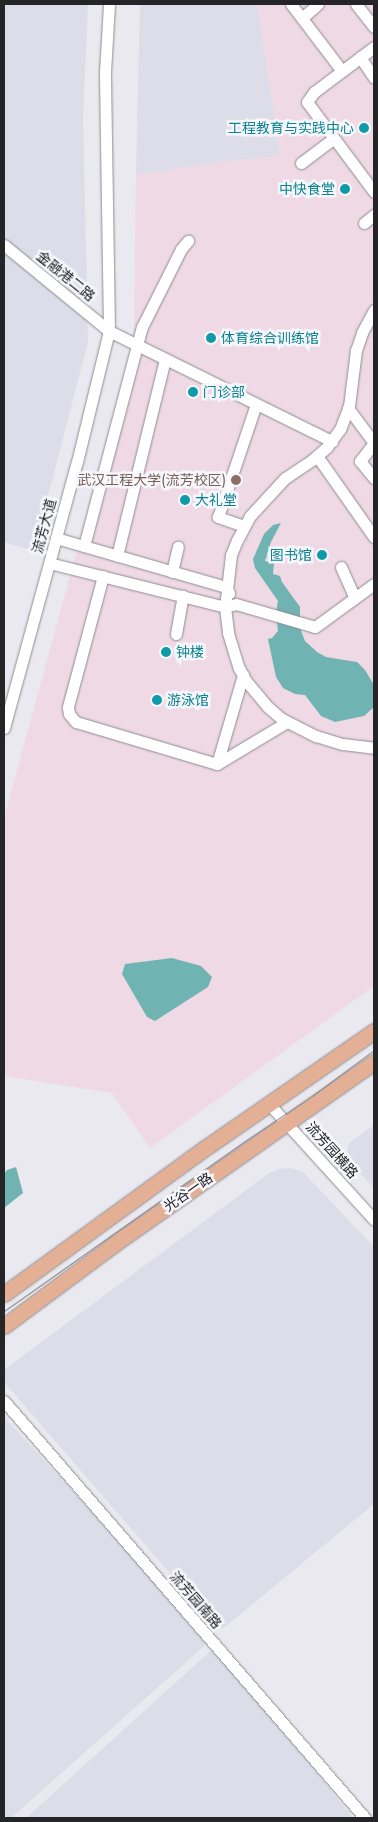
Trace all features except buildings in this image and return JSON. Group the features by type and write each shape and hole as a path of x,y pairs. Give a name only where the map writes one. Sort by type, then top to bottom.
{"main road":[{"name":"光谷一路","path":"4,1294 374,1031"},
{"name":"光谷一路","path":"4,1326 117,1242 374,1062"}],"street":[{"name":"流芳大道","path":"4,728 56,538 109,331 105,72 109,4"},
{"path":"291,4 342,71"},
{"path":"302,18 318,4"},
{"path":"356,4 374,27"},
{"path":"374,47 310,96 307,102 374,192"},
{"path":"360,58 374,78"},
{"path":"301,163 333,139"},
{"path":"364,223 374,215"},
{"path":"84,546 142,327 181,250 188,241"},
{"name":"金融港二路","path":"4,245 109,331 332,441"},
{"path":"374,310 362,333 356,350 348,408 332,441 317,456 281,482 258,507 244,526 231,555 226,587 231,605 230,640 242,675 258,696 287,722 329,740 374,748"},
{"path":"117,556 165,359"},
{"path":"244,526 218,517 256,404"},
{"path":"348,408 372,437 374,443 360,461 374,478"},
{"path":"317,456 374,537"},
{"path":"56,538 226,587"},
{"path":"172,572 178,547"},
{"path":"49,563 183,596 231,605 315,627 374,584"},
{"path":"341,567 355,598"},
{"path":"103,576 68,707 69,714 76,722 158,741 217,764"},
{"path":"176,634 183,596"},
{"path":"217,764 242,675"},
{"path":"4,680 16,683"},
{"path":"217,764 287,722"},
{"name":"流芳园横路","path":"269,1104 374,1220"},
{"name":"流芳园南路","path":"4,1401 365,1818"}],"shaded area":[{"path":"4,4 88,4 83,116 88,342 37,538 31,550 4,542"},
{"path":"140,4 258,4 280,156 218,162 136,175"},
{"name":"武汉工程大学(流芳校区)","path":"258,4 374,4 374,986 150,1148 112,1093 4,1076 4,818 134,341 136,175 218,162 280,156"},
{"path":"374,1125 374,1188 352,1165 347,1153 349,1143"},
{"path":"291,1168 303,1172 374,1247 374,1504 220,1631 4,1382 4,1370 269,1173 279,1169"},
{"path":"4,1417 211,1640 11,1818 4,1818"},
{"path":"216,1646 353,1818 26,1818"}],"water":[{"path":"281,523 271,542 265,561 274,563 273,574 280,576 282,582 300,607 300,628 305,641 326,657 357,662 365,670 374,685 374,707 364,716 335,722 321,716 305,695 295,694 283,688 276,677 268,639 272,638 278,631 276,612 278,601 255,568 253,559 264,534 273,525"},
{"path":"172,958 201,966 212,977 208,987 155,1021 147,1017 122,974 125,964"},
{"path":"16,1167 23,1193 4,1208 4,1174 7,1170"}],"tram line":[{"path":"4,1311 242,1143 312,1096 374,1050"}],"place":[{"name":"工程教育与实践中心","path":"364,128"},
{"name":"中快食堂","path":"345,189"},
{"name":"体育综合训练馆","path":"211,338"},
{"name":"门诊部","path":"193,392"},
{"name":"武汉工程大学(流芳校区)","path":"236,480"},
{"name":"大礼堂","path":"185,500"},
{"name":"图书馆","path":"322,555"},
{"name":"钟楼","path":"166,652"},
{"name":"游泳馆","path":"157,700"}]}
